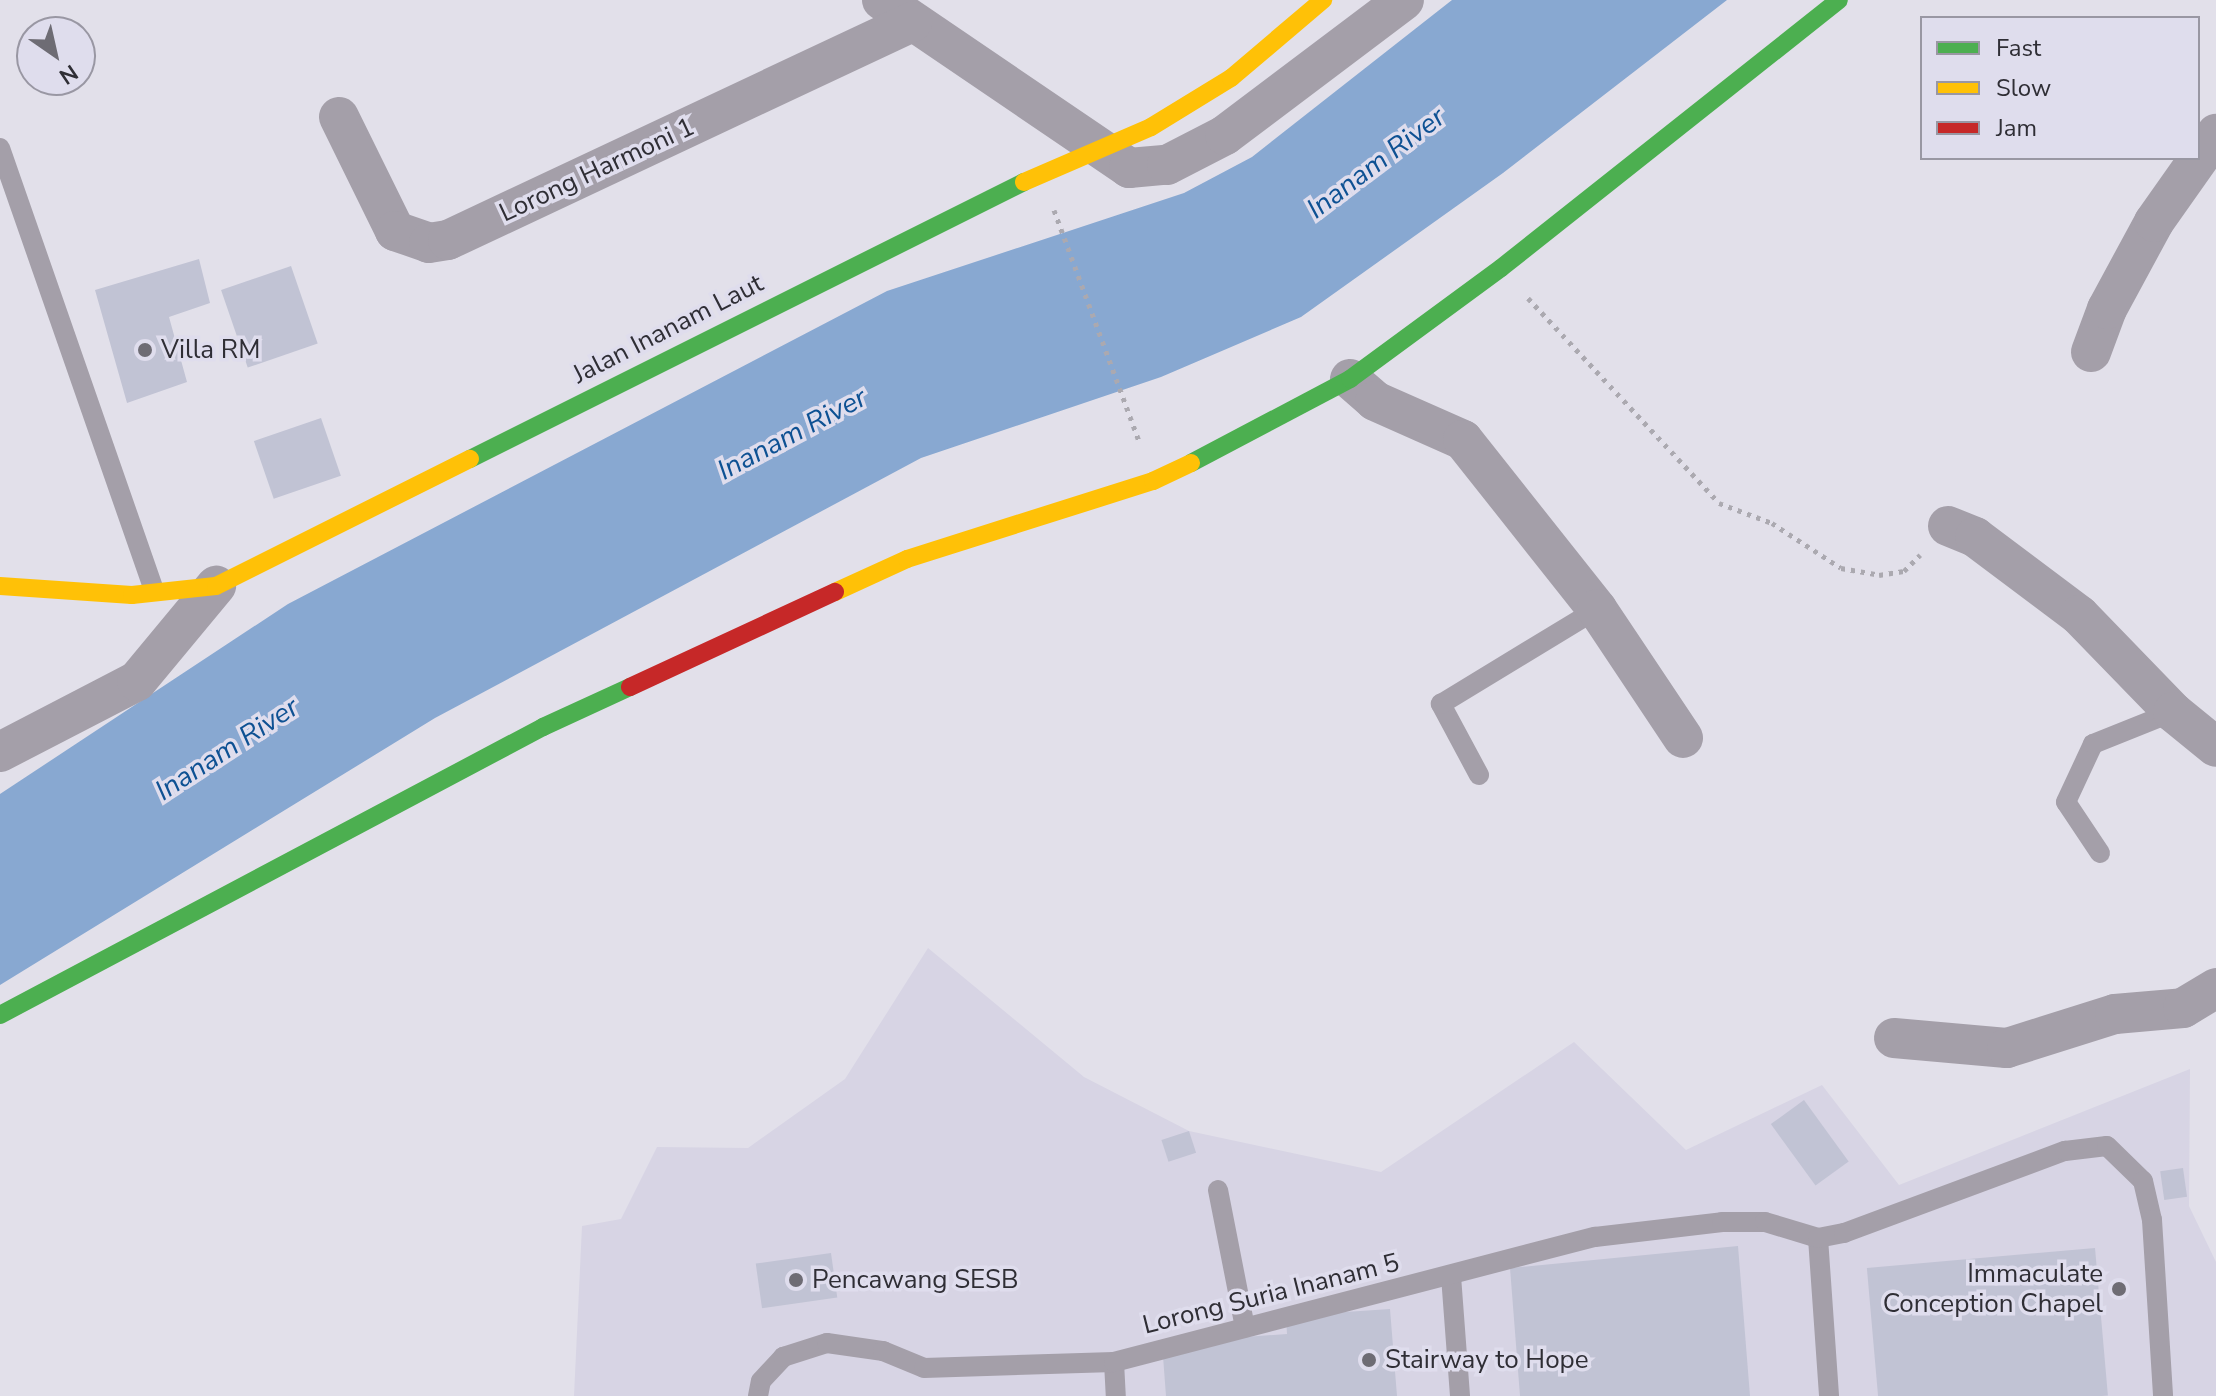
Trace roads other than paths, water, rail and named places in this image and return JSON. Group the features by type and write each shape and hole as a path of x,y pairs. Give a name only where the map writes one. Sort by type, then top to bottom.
{"street":[{"name":"Jalan Inanam Laut","path":"0,586 132,595 154,589 216,586 835,272 1096,147 1151,127 1231,78 1323,0"},
{"path":"897,11 1129,168 1167,165 1225,135 1404,0"},
{"path":"0,1015 543,727 907,559 1173,473 1350,379 1501,268 1839,0"},
{"name":"Lorong Harmoni 1","path":"339,117 395,231 429,243 448,240 897,11"},
{"path":"2200,157 2216,134"},
{"path":"2091,352 2107,309 2154,222 2198,160"},
{"path":"1350,379 1375,401 1463,440 1597,609 1683,738"},
{"path":"1962,532 2079,615 2173,712 2216,747"},
{"path":"0,752 137,681 216,586"},
{"path":"1894,1038 2007,1048 2115,1014 2183,1008 2216,988"}],"lane":[{"path":"0,148 154,589"},
{"path":"1479,775 1441,704 1597,609"},
{"path":"2100,853 2066,802 2093,744 2173,712"},
{"path":"1829,1396 1818,1238 1844,1233 2065,1151 2107,1146 2143,1181 2152,1220 2163,1396"},
{"path":"1218,1190 1245,1327"},
{"name":"Lorong Suria Inanam 5","path":"758,1396 761,1381 783,1357 827,1343 883,1351 924,1368 960,1370 1114,1362 1595,1237 1722,1222 1765,1222 1818,1238"},
{"path":"1451,1276 1460,1396"},
{"path":"1114,1362 1116,1396"}],"water":[{"name":"Inanam River","path":"1452,0 1727,0 1503,173 1301,317 1161,377 921,458 435,718 0,985 0,794 288,604 887,291 1184,193 1252,157"}],"place":[{"name":"Villa RM","path":"145,350"},
{"name":"Pencawang SESB","path":"796,1280"},
{"name":"Immaculate Conception Chapel","path":"2119,1289"},
{"name":"Stairway to Hope","path":"1369,1360"}]}
